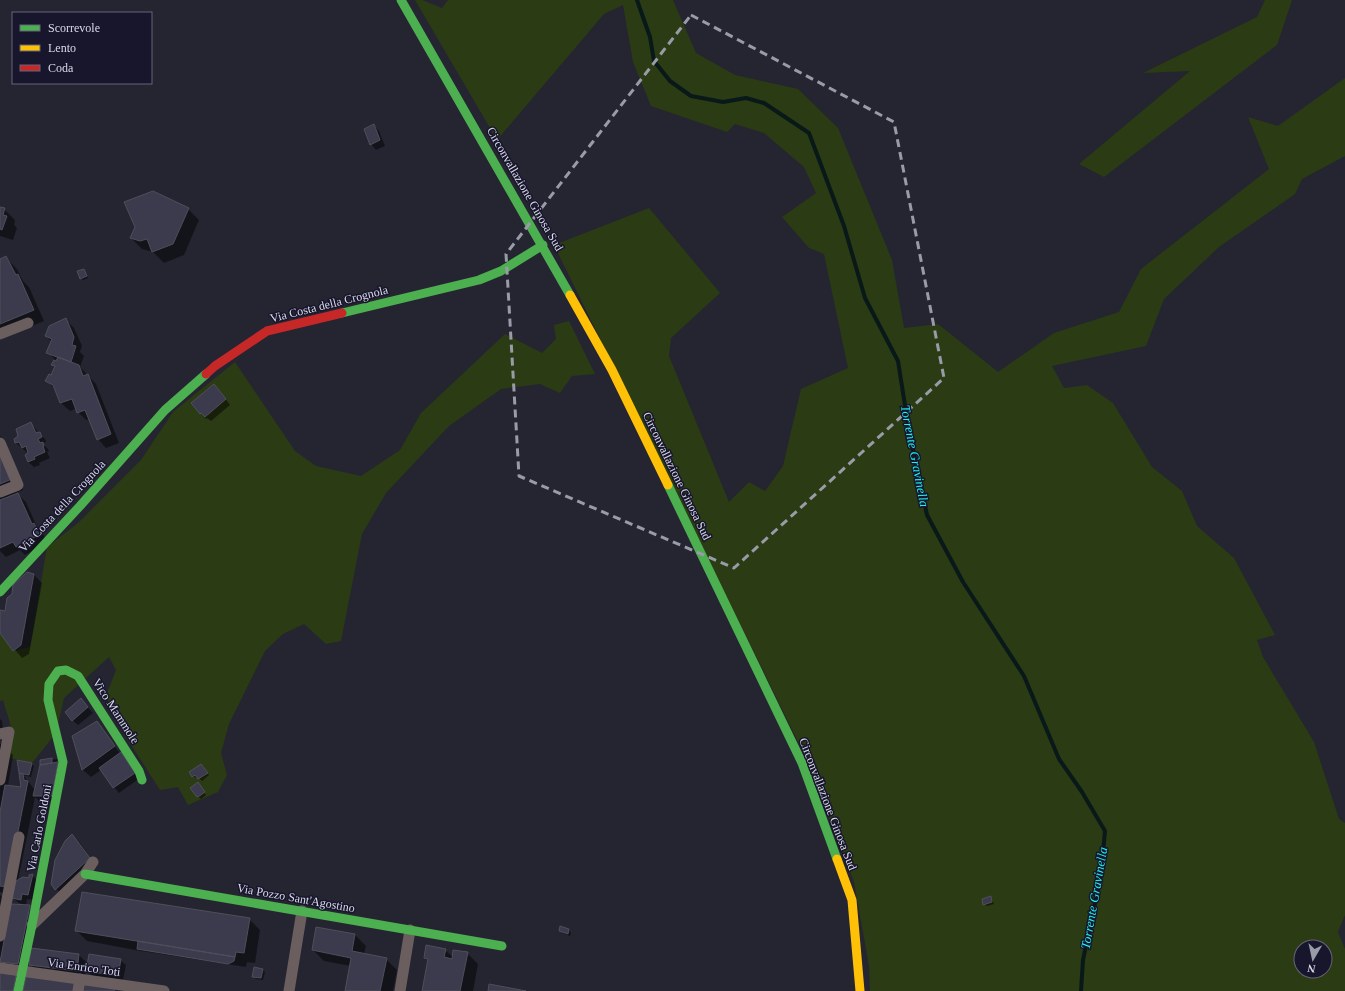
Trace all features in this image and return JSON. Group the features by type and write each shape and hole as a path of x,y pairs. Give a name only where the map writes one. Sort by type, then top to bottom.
{"street":[{"name":"Circonvallazione Ginosa Sud","path":"401,0 543,245 612,370 802,763 852,900 860,991"},
{"name":"Via Costa della Crognola","path":"0,592 80,506 165,410 215,366 267,331 479,280 501,271 543,245"},
{"path":"0,334 28,323"},
{"path":"0,443 18,485 0,492"},
{"name":"Vico Mammole","path":"58,671 66,670 78,676 139,771 142,780"},
{"name":"Via Carlo Goldoni","path":"18,991 63,762 48,700 49,684 58,671"},
{"path":"0,780 5,733"},
{"path":"0,936 19,837"},
{"path":"32,925 85,874 93,862"},
{"name":"Via Pozzo Sant'Agostino","path":"85,874 502,946"},
{"path":"289,991 302,911"},
{"path":"400,991 410,930"},
{"name":"Via Enrico Toti","path":"0,968 80,979 122,988 164,991"},
{"path":"78,991 80,979"}],"highlighted area":[{"path":"691,15 894,122 944,378 734,568 519,476 506,254"}],"green space":[{"path":"415,0 422,0 442,8 448,0 673,0 696,53 735,75 798,89 838,128 892,260 904,328 938,324 998,372 1054,333 1119,312 1141,269 1269,169 1248,117 1278,126 1345,78 1345,156 1302,179 1295,194 1219,247 1164,299 1146,346 1052,366 1064,388 1087,385 1113,403 1152,467 1182,491 1197,526 1234,558 1275,635 1257,640 1263,657 1314,742 1339,819 1345,823 1345,915 1338,932 1345,949 1345,991 870,991 869,966 854,882 806,758 554,245 649,208 720,293 671,338 669,356 729,502 749,482 765,491 783,466 801,389 848,368 824,254 809,248 782,217 816,193 804,167 764,133 735,124 727,132 651,106 633,62 623,5 604,14 497,140"},
{"path":"1265,0 1292,0 1277,45 1104,177 1079,164 1190,71 1143,73 1257,17"},
{"path":"569,321 595,374 572,376 560,393 540,384 501,389 449,426 386,493 362,534 341,641 326,644 304,624 283,634 265,651 229,724 221,753 227,775 218,792 188,805 178,787 160,790 117,723 106,696 116,670 109,657 64,698 56,733 32,763 10,758 13,733 3,700 0,701 0,632 13,651 30,647 47,547 78,523 141,460 173,412 235,362 295,451 316,466 361,476 400,450 421,413 505,334 542,353 556,339 554,325"}],"building":[{"path":"374,124 380,140 370,145 364,129"},
{"path":"153,191 189,208 173,244 152,252 147,239 140,241 130,238 135,227 124,202"},
{"path":"0,207 5,208 3,215 7,216 2,230 0,229"},
{"path":"6,256 16,275 18,274 34,310 0,324 0,259"},
{"path":"84,269 87,276 80,279 77,271"},
{"path":"66,318 74,337 72,345 76,346 71,362 46,353 52,339 45,336 49,326"},
{"path":"58,357 79,365 83,376 88,374 111,434 97,440 85,410 77,413 72,399 60,403 53,385 45,381 49,374 51,375 55,366 51,365"},
{"path":"214,384 226,399 205,417 201,413 200,414 191,403"},
{"path":"31,422 36,433 40,432 42,437 38,439 40,443 43,442 45,452 34,457 35,459 28,462 25,455 28,453 26,446 22,448 19,442 15,443 14,439 18,436 16,429"},
{"path":"0,448 12,479 0,484"},
{"path":"18,493 32,524 34,523 39,536 16,547 13,542 0,548 0,500"},
{"path":"27,572 34,574 21,645 13,651 0,633 0,610 5,611 7,598 12,594 13,585"},
{"path":"81,698 88,707 72,721 65,712"},
{"path":"97,721 115,746 82,770 72,736"},
{"path":"121,752 135,773 113,788 99,768"},
{"path":"52,758 52,763 40,765 40,760"},
{"path":"17,760 32,763 29,775 19,773"},
{"path":"58,762 52,796 33,796 40,765"},
{"path":"201,764 208,773 198,779 195,775 192,777 189,772"},
{"path":"19,773 23,774 24,780 28,781 7,887 0,886 0,812 5,785 21,787"},
{"path":"198,782 205,792 198,797 190,788"},
{"path":"72,834 90,858 55,890 51,884 55,860 65,841"},
{"path":"33,874 28,895 22,894 21,900 12,898 16,881 23,877 29,878 29,875"},
{"path":"82,892 250,918 244,953 236,952 235,957 75,931"},
{"path":"991,896 992,902 983,905 982,899"},
{"path":"11,904 30,905 18,964 0,962"},
{"path":"560,926 569,929 568,934 559,931"},
{"path":"316,927 355,934 352,951 387,958 380,991 345,991 351,958 312,950"},
{"path":"138,941 235,957 234,961 228,964 137,949"},
{"path":"426,945 446,949 444,957 452,959 453,950 468,952 460,991 422,991 428,959 424,958"},
{"path":"31,948 79,954 77,971 29,965"},
{"path":"89,954 121,959 118,976 86,971"},
{"path":"254,967 263,969 261,978 252,977"},
{"path":"0,973 16,975 13,991 0,991"},
{"path":"26,977 75,982 73,991 23,991"},
{"path":"84,983 115,988 114,991 83,991"},
{"path":"489,984 526,991 488,991"}],"waterway":[{"name":"Torrente Gravinella","path":"637,0 650,37 654,61 670,81 691,96 723,102 746,98 764,103 809,133 844,226 865,298 898,361 909,431 927,515 963,582 1024,676 1059,759 1082,792 1105,831 1101,875 1083,960 1081,991"}],"traffic: fast":[{"path":"401,0 570,295"},
{"path":"342,313 479,280 501,271 543,245"},
{"path":"0,592 80,506 165,410 206,374"},
{"path":"668,485 802,763 837,859"},
{"path":"18,991 63,762 48,700 49,684 58,671 66,670 78,676 139,771 142,780"},
{"path":"85,874 502,946"}],"traffic: slow":[{"path":"570,295 612,370 668,485"},
{"path":"837,859 852,900 860,991"}],"traffic: jam":[{"path":"206,374 215,366 267,331 342,313"}]}
